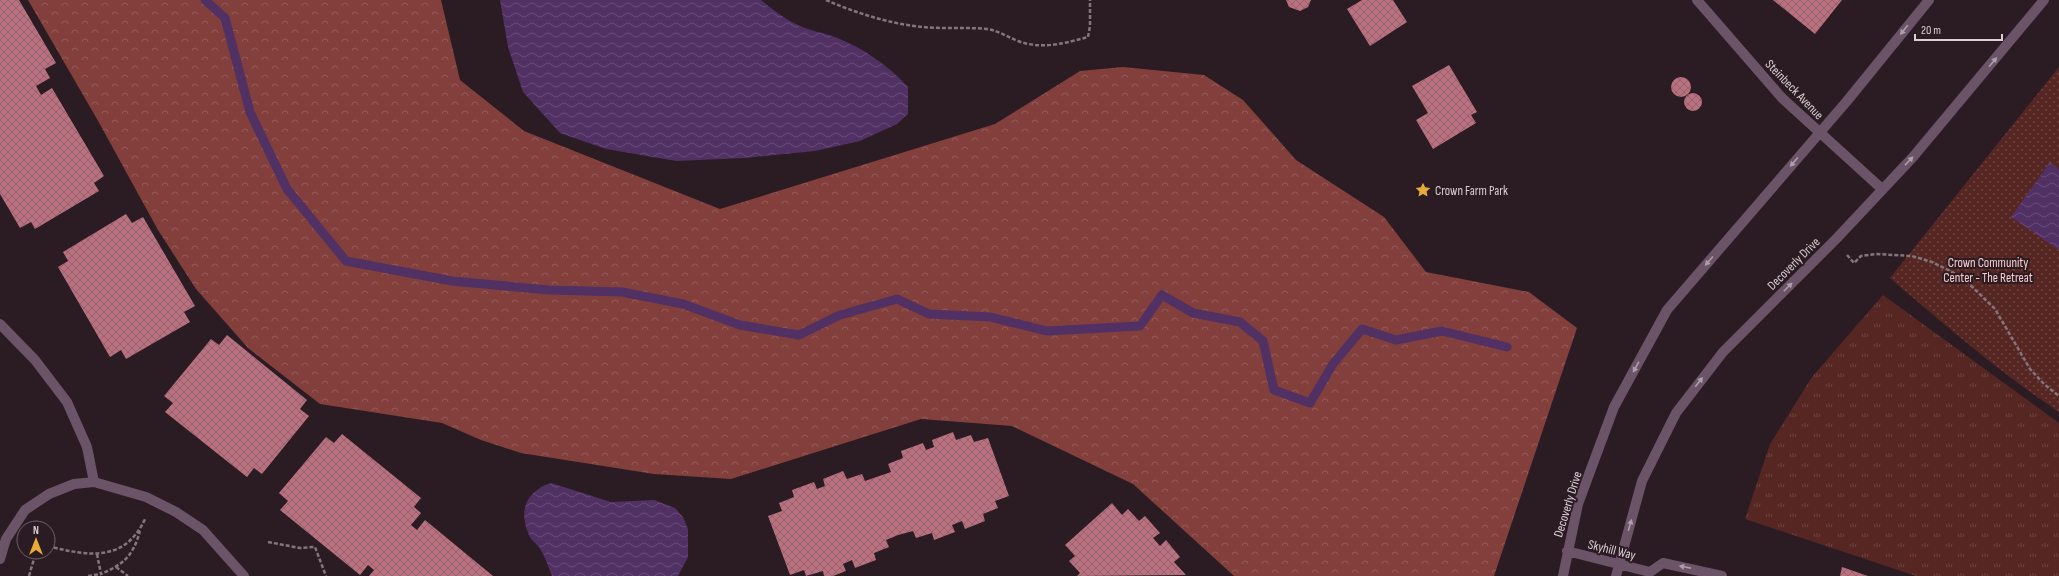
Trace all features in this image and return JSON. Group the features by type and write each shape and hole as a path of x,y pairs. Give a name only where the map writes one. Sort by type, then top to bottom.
{"street":[{"name":"Steinbeck Avenue","path":"1697,0 1782,98 1882,189"},
{"name":"Decoverly Drive","path":"1563,576 1578,504 1614,407 1667,310 1929,0"},
{"name":"Decoverly Drive","path":"1616,576 1642,481 1676,413 1723,352 1837,238 1913,157 2044,0"},
{"path":"0,324 35,360 67,402 87,447 94,482"},
{"path":"0,559 6,539 25,510 49,494 74,484 94,482 152,500 176,512 203,530 244,576"},
{"name":"Skyhill Way","path":"1567,551 1651,574 1664,563 1722,576"}],"path":[{"path":"826,0 885,20 922,27 987,29 1004,33 1018,41 1034,45 1056,45 1088,38 1090,26 1090,0"},
{"path":"1861,256 1894,254 1912,256 1932,262 1962,277 1995,309 2030,369 2044,384 2059,396"},
{"path":"88,576 101,574 125,562 133,551 152,500"},
{"path":"56,548 72,552 96,554 112,550 128,542 141,527"},
{"path":"268,542 300,548 315,547 326,576"},
{"path":"96,554 101,574"},
{"path":"29,576 34,560"},
{"path":"116,567 128,576"}],"green space":[{"path":"28,0 441,0 460,80 524,131 720,209 995,124 1080,71 1123,67 1204,75 1243,100 1296,160 1384,217 1426,272 1529,292 1577,328 1494,576 1234,576 1133,484 1012,426 921,419 731,479 654,474 521,453 481,440 442,423 320,404 248,348 196,289 158,230 97,119"},
{"name":"Crown Community Center - The Retreat","path":"2059,67 2059,412 2015,381 1952,331 1890,278"},
{"path":"1883,295 2059,423 2059,576 1916,576 1745,519 1770,444 1812,377"}],"water":[{"path":"500,0 761,0 795,24 845,41 883,64 908,87 908,114 897,124 860,141 815,151 745,158 676,161 606,149 560,133 523,92 508,47"},
{"path":"2050,162 2059,169 2059,250 2011,217"},
{"path":"551,483 611,502 654,500 675,508 683,517 688,529 688,557 678,576 552,576 541,550 529,535 524,518 526,503 530,497 535,491"}],"building":[{"path":"0,0 19,0 56,63 45,69 50,78 36,86 41,95 52,88 104,176 94,183 99,191 35,229 31,222 20,228 0,194"},
{"path":"1286,0 1311,0 1308,7 1300,11 1289,7"},
{"path":"1362,0 1393,0 1407,22 1370,46 1347,9"},
{"path":"1773,0 1842,0 1815,34"},
{"path":"1449,65 1477,112 1471,115 1476,123 1433,149 1416,120 1428,113 1412,86"},
{"path":"1681,77 1688,80 1691,87 1688,94 1681,97 1674,94 1671,87 1674,80"},
{"path":"1693,93 1699,96 1702,102 1699,108 1693,111 1687,108 1684,102 1687,96"},
{"path":"126,214 132,223 143,217 195,306 184,312 190,322 126,359 121,350 110,357 58,267 68,261 63,252"},
{"path":"227,335 307,400 300,409 309,416 262,474 254,468 247,477 165,412 173,403 164,396 211,339 219,345"},
{"path":"953,432 956,440 971,435 974,442 988,438 1009,496 995,501 998,508 983,514 985,521 965,529 962,521 952,525 955,532 934,540 932,533 916,538 913,531 898,535 886,540 889,547 874,553 876,560 855,568 852,560 843,564 846,571 833,576 824,576 823,571 806,576 804,570 790,575 768,516 782,511 779,503 794,497 792,490 814,482 817,489 825,486 823,479 843,471 847,479 862,474 865,481 891,472 888,464 903,458 901,451 923,443 926,450 934,447 932,440"},
{"path":"342,434 421,498 414,507 421,513 411,525 417,530 425,520 493,576 369,576 374,570 368,565 360,575 280,510 288,501 279,493 326,437 334,443"},
{"path":"1112,503 1122,515 1128,509 1139,521 1145,516 1160,533 1153,538 1160,546 1166,540 1180,557 1174,562 1186,575 1077,576 1080,573 1069,561 1075,556 1065,545"},
{"path":"1842,567 1868,576 1840,576"}],"waterway":[{"path":"205,0 225,18 250,112 287,189 346,261 452,281 549,290 622,292 683,304 740,325 799,335 840,315 897,299 929,314 990,317 1047,331 1140,326 1162,295 1193,313 1240,322 1263,341 1274,390 1310,403 1333,364 1362,329 1396,340 1442,331 1507,347"}],"place":[{"name":"Crown Farm Park","path":"1423,190"}]}
